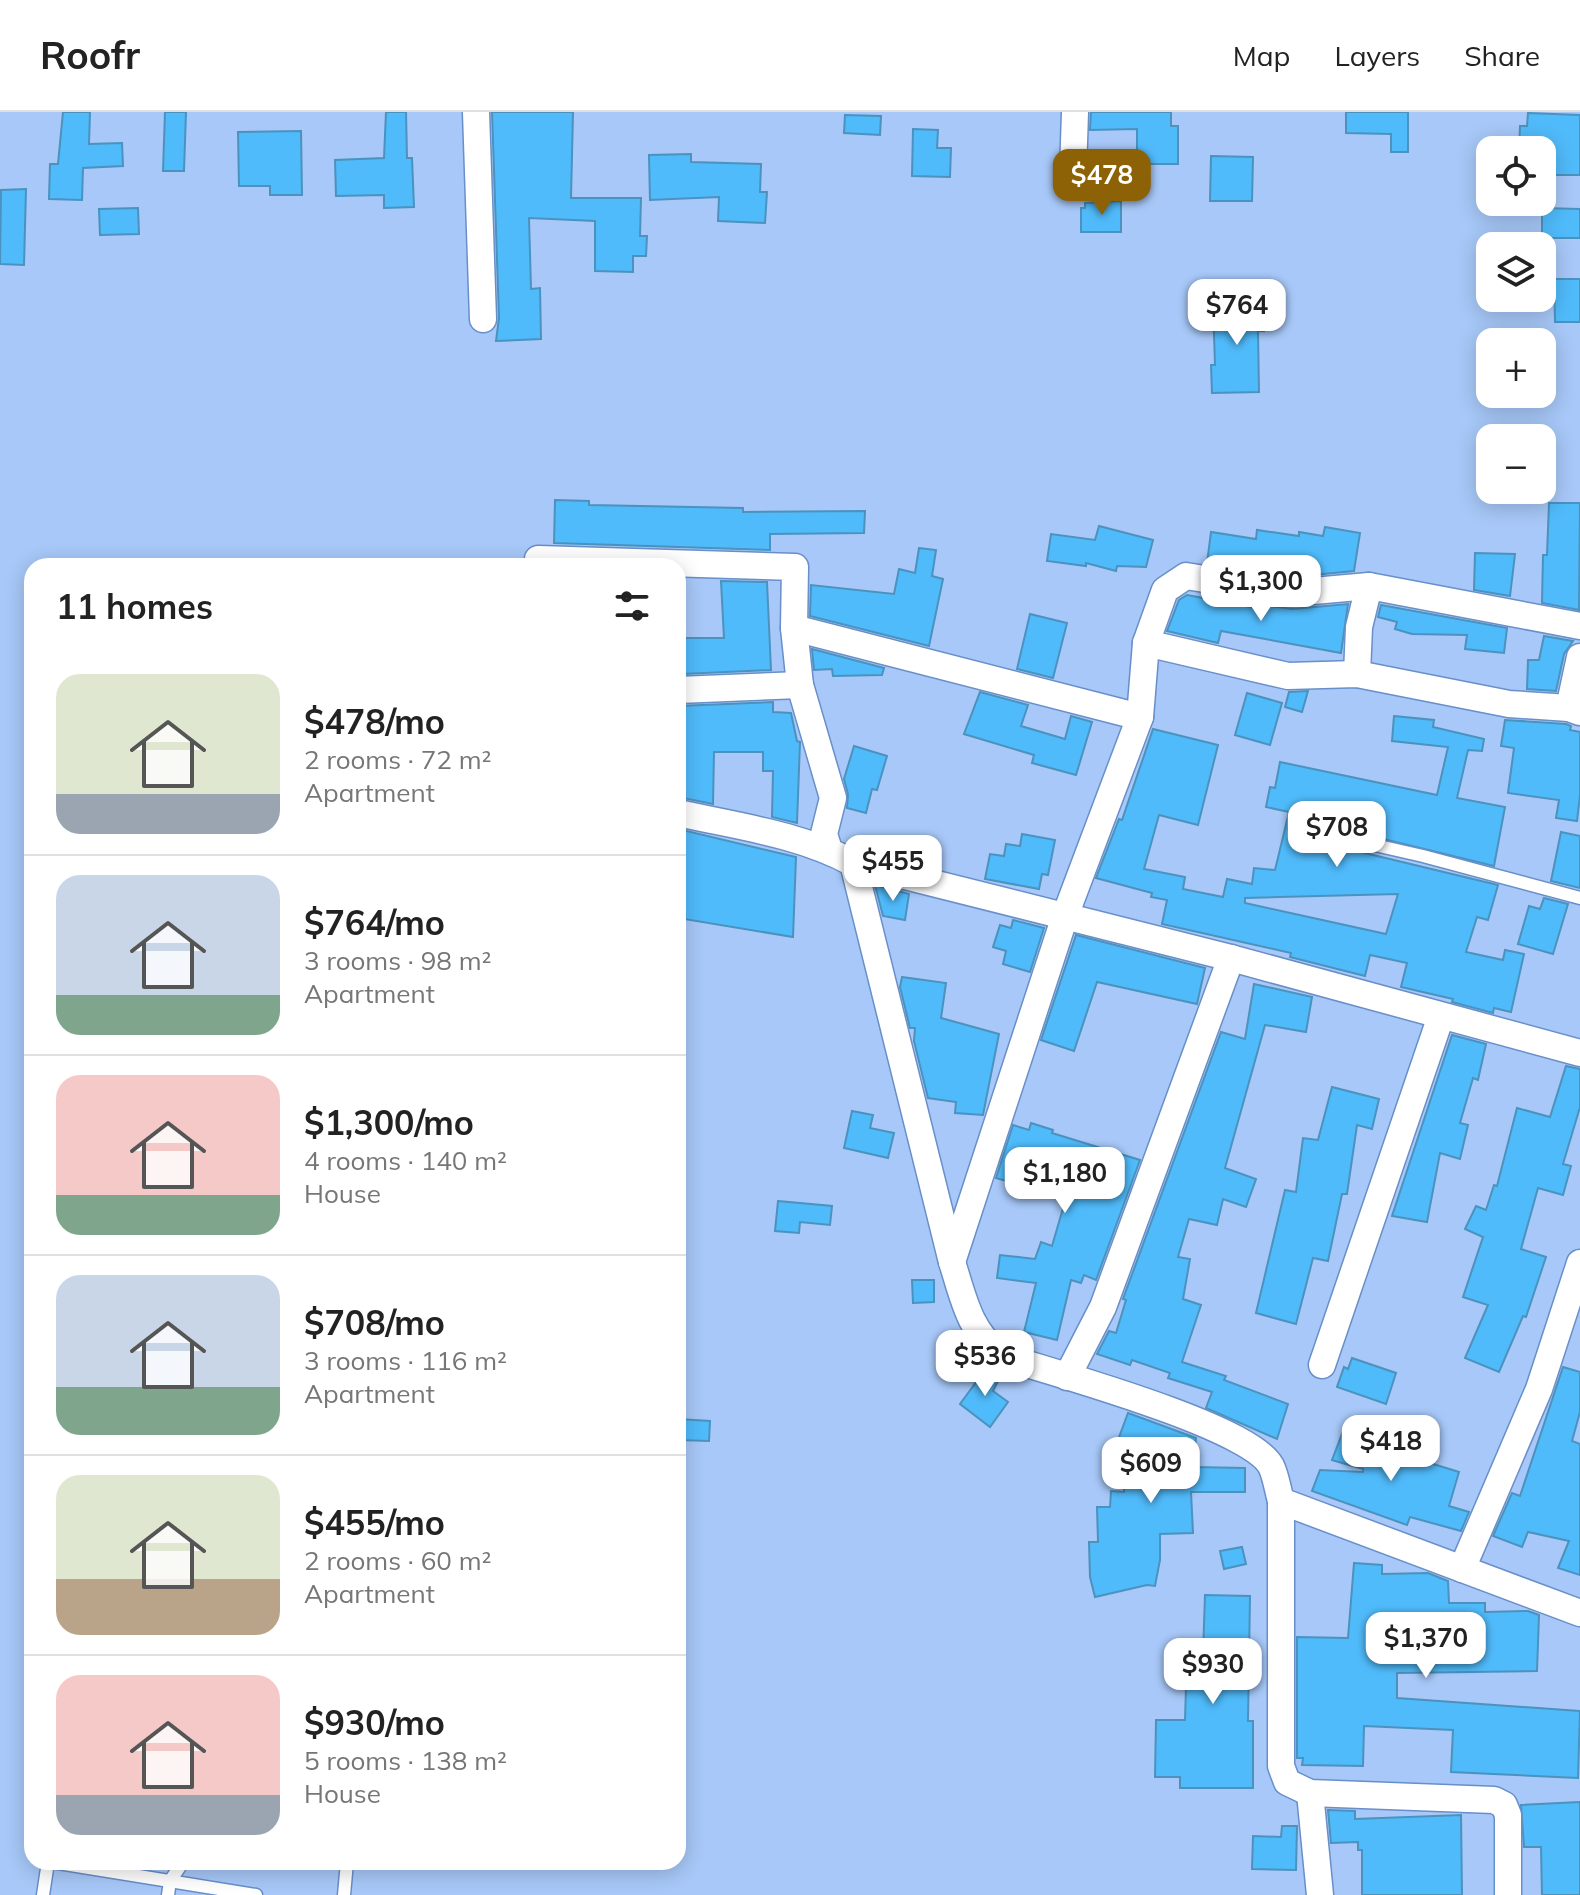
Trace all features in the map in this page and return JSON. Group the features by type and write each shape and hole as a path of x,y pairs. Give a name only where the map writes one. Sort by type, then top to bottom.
{"street":[{"path":"476,112 483,319"},
{"path":"1073,173 1075,112"},
{"path":"686,564 795,567 794,628 800,685 833,798 824,834 829,850"},
{"path":"952,1262 1065,916 1140,717 1146,643 1165,590 1186,576 1291,593 1369,586 1580,626"},
{"path":"1357,674 1359,627 1369,586"},
{"path":"794,628 1140,717"},
{"path":"1146,643 1288,676 1357,674 1509,704 1574,710 1580,657"},
{"path":"686,690 800,685"},
{"path":"686,815 829,850 853,863 1231,958 1580,1053"},
{"path":"853,863 952,1262 970,1318 983,1341 1001,1356 1183,1414 1246,1446 1270,1464 1281,1501 1281,1766 1287,1782 1310,1793 1494,1800 1504,1805 1508,1815 1508,1895"},
{"path":"1067,1377 1103,1307 1231,958"},
{"path":"1322,1365 1441,1016"},
{"path":"1462,1569 1574,1299 1580,1263"},
{"path":"1281,1501 1580,1613"},
{"path":"1310,1793 1320,1895"}],"lane":[{"path":"1296,827 1423,856 1580,898"},
{"path":"43,1895 48,1870"},
{"path":"101,1870 256,1895"},
{"path":"168,1895 170,1881 178,1870"},
{"path":"344,1895 346,1870"}],"building":[{"path":"63,112 90,112 89,144 122,143 123,166 83,168 82,200 49,199 50,164 58,164"},
{"path":"165,112 186,112 184,171 163,171"},
{"path":"386,112 406,112 407,158 412,158 414,207 384,208 384,195 336,196 335,160 384,158"},
{"path":"492,112 573,112 571,198 641,198 640,236 647,236 646,256 633,256 633,272 595,271 595,221 529,218 531,289 540,288 541,339 496,341 499,318"},
{"path":"1091,112 1171,112 1171,126 1178,126 1178,164 1137,164 1137,129 1090,130"},
{"path":"1346,112 1408,112 1408,152 1391,152 1391,134 1346,133"},
{"path":"1528,113 1580,115 1580,175 1556,175 1556,136 1520,136 1520,126 1527,126"},
{"path":"845,115 881,116 880,135 844,133"},
{"path":"913,129 938,130 937,148 951,148 950,177 912,176"},
{"path":"301,131 302,195 270,195 270,186 239,186 238,132"},
{"path":"691,154 691,162 761,164 760,192 767,192 765,223 718,221 719,197 650,200 649,155"},
{"path":"1211,156 1253,157 1252,201 1210,201"},
{"path":"26,189 24,265 0,264 1,190"},
{"path":"1121,201 1121,232 1081,232 1081,208 1085,208 1085,203"},
{"path":"138,208 139,234 100,235 99,209"},
{"path":"1556,208 1580,209 1580,238 1556,238 1556,232 1542,232 1542,216 1556,216"},
{"path":"1556,279 1580,279 1580,322 1555,322"},
{"path":"1263,302 1264,331 1258,331 1259,392 1212,393 1211,365 1215,365 1213,304"},
{"path":"555,500 589,501 589,505 743,508 743,512 865,511 864,533 770,534 770,550 554,543"},
{"path":"1580,503 1579,610 1542,603 1543,555 1547,555 1549,504"},
{"path":"1099,526 1153,540 1146,567 1117,566 1116,571 1086,563 1086,566 1047,561 1051,534 1095,540"},
{"path":"1325,527 1360,533 1354,571 1292,577 1273,574 1274,571 1207,563 1211,532 1256,539 1257,530 1323,536"},
{"path":"919,548 936,550 932,576 943,579 929,646 810,616 811,585 894,594 899,569 915,573"},
{"path":"1475,553 1515,554 1510,596 1474,590"},
{"path":"721,581 767,582 771,670 686,674 686,638 724,638"},
{"path":"1187,595 1262,609 1263,605 1292,609 1348,604 1341,653 1221,631 1218,643 1167,631 1179,600"},
{"path":"1381,605 1507,628 1504,653 1465,649 1467,635 1412,634 1395,629 1397,622 1378,617"},
{"path":"1030,614 1067,623 1053,678 1017,669"},
{"path":"1544,636 1573,641 1564,654 1556,691 1527,689 1528,660 1539,660"},
{"path":"812,649 884,668 882,675 833,676 832,669 814,670"},
{"path":"1308,691 1302,712 1285,707 1289,692"},
{"path":"980,692 1028,705 1021,726 1065,739 1071,716 1092,722 1076,775 1032,763 1034,755 964,734"},
{"path":"1247,693 1282,703 1270,745 1235,735"},
{"path":"773,702 773,712 791,713 797,741 800,742 797,823 772,817 773,771 763,771 763,752 714,752 713,804 686,799 686,706"},
{"path":"1394,716 1434,720 1433,727 1484,739 1482,751 1468,750 1457,798 1505,807 1494,866 1298,818 1289,822 1288,830 1294,836 1498,885 1488,920 1477,917 1466,952 1503,960 1505,950 1524,954 1511,1012 1494,1008 1493,1013 1452,1002 1453,999 1401,987 1407,963 1370,955 1365,976 1290,957 1291,953 1162,924 1167,900 1096,878 1119,819 1122,820 1153,729 1218,745 1198,825 1159,815 1144,869 1185,877 1183,889 1223,897 1227,879 1252,884 1254,868 1275,870 1289,812 1266,807 1270,787 1275,788 1280,762 1437,795 1448,747 1392,741","holes":["1398,894 1386,934 1245,903 1245,898"]},
{"path":"1505,720 1566,724 1571,726 1570,730 1580,732 1577,821 1556,818 1559,800 1508,793 1514,748 1501,746"},
{"path":"854,746 887,756 877,790 872,789 866,813 847,808 848,794 844,779"},
{"path":"686,831 796,857 793,937 686,919"},
{"path":"1561,832 1580,836 1580,888 1551,881"},
{"path":"1022,834 1055,840 1048,875 1042,874 1039,889 985,879 990,854 1004,856 1006,844 1020,846"},
{"path":"875,885 909,894 905,920 883,916"},
{"path":"1544,898 1568,904 1553,954 1518,944 1529,906 1540,909"},
{"path":"1013,920 1044,928 1030,972 1003,964 1006,951 993,947 1000,925 1011,928"},
{"path":"1076,935 1205,968 1197,1004 1097,982 1074,1051 1041,1040"},
{"path":"902,977 946,983 941,1018 999,1034 983,1115 955,1113 956,1102 928,1098 914,1041 915,1028 910,1028 900,987"},
{"path":"1254,984 1312,997 1306,1032 1265,1025 1225,1168 1256,1179 1246,1207 1223,1199 1217,1225 1189,1219 1178,1257 1190,1259 1183,1299 1201,1305 1182,1362 1226,1376 1224,1380 1288,1404 1277,1439 1206,1408 1212,1392 1168,1378 1170,1373 1132,1360 1130,1365 1097,1354 1109,1331 1116,1333 1126,1300 1123,1299 1221,1032 1245,1039"},
{"path":"1452,1035 1486,1044 1478,1080 1473,1078 1460,1123 1468,1125 1460,1159 1440,1153 1427,1222 1392,1216"},
{"path":"1566,1066 1580,1069 1580,1107 1563,1164 1571,1166 1563,1195 1538,1188 1521,1249 1546,1257 1526,1317 1523,1316 1499,1372 1465,1358 1488,1305 1463,1297 1483,1237 1465,1229 1476,1206 1486,1210 1494,1185 1497,1186 1517,1108 1550,1117"},
{"path":"1332,1087 1379,1099 1372,1129 1357,1125 1347,1194 1342,1194 1328,1261 1313,1258 1296,1324 1256,1313 1285,1190 1296,1192 1303,1138 1318,1140"},
{"path":"852,1111 873,1115 870,1128 894,1133 888,1158 844,1148"},
{"path":"1031,1123 1053,1130 1052,1133 1140,1160 1096,1280 1084,1275 1081,1283 1071,1280 1057,1340 1024,1332 1036,1283 997,1278 1000,1255 1035,1259 1041,1242 1052,1246 1066,1198 996,1178 1013,1125 1029,1130"},
{"path":"778,1201 832,1206 830,1225 800,1222 799,1233 775,1231"},
{"path":"912,1280 934,1280 934,1302 913,1303"},
{"path":"1352,1358 1396,1373 1386,1404 1337,1387 1344,1367 1348,1369"},
{"path":"988,1366 1002,1373 993,1391 1008,1402 990,1427 960,1404"},
{"path":"1563,1367 1580,1372 1580,1412 1572,1441 1580,1444 1580,1575 1558,1568 1569,1541 1528,1532 1522,1547 1493,1536 1512,1493 1520,1496"},
{"path":"1128,1413 1196,1438 1193,1467 1245,1468 1245,1492 1191,1492 1193,1533 1160,1534 1160,1560 1155,1586 1147,1585 1095,1597 1090,1577 1089,1542 1098,1542 1097,1507 1110,1507 1111,1491 1124,1492 1126,1443 1118,1440"},
{"path":"686,1420 710,1421 709,1441 686,1440"},
{"path":"1345,1426 1391,1444 1388,1450 1459,1472 1449,1506 1469,1512 1461,1531 1410,1517 1407,1525 1312,1491 1320,1470 1363,1472 1363,1469 1332,1460"},
{"path":"1242,1547 1246,1564 1224,1569 1220,1551"},
{"path":"1354,1563 1382,1565 1382,1574 1428,1573 1448,1581 1449,1603 1485,1603 1485,1612 1528,1611 1539,1615 1537,1671 1397,1673 1397,1698 1580,1711 1578,1778 1451,1772 1453,1730 1364,1726 1363,1766 1302,1765 1303,1758 1297,1758 1297,1637 1348,1638"},
{"path":"1205,1595 1250,1596 1248,1721 1253,1721 1253,1788 1180,1788 1180,1777 1155,1777 1156,1720 1185,1720 1186,1687 1180,1686 1181,1653 1203,1654"},
{"path":"1580,1802 1580,1895 1542,1895 1541,1847 1524,1847 1521,1805"},
{"path":"1328,1810 1355,1811 1355,1819 1461,1815 1462,1895 1362,1895 1362,1850 1358,1850 1358,1842 1331,1843"},
{"path":"1282,1826 1297,1826 1296,1870 1252,1869 1253,1836 1281,1837"}]}
